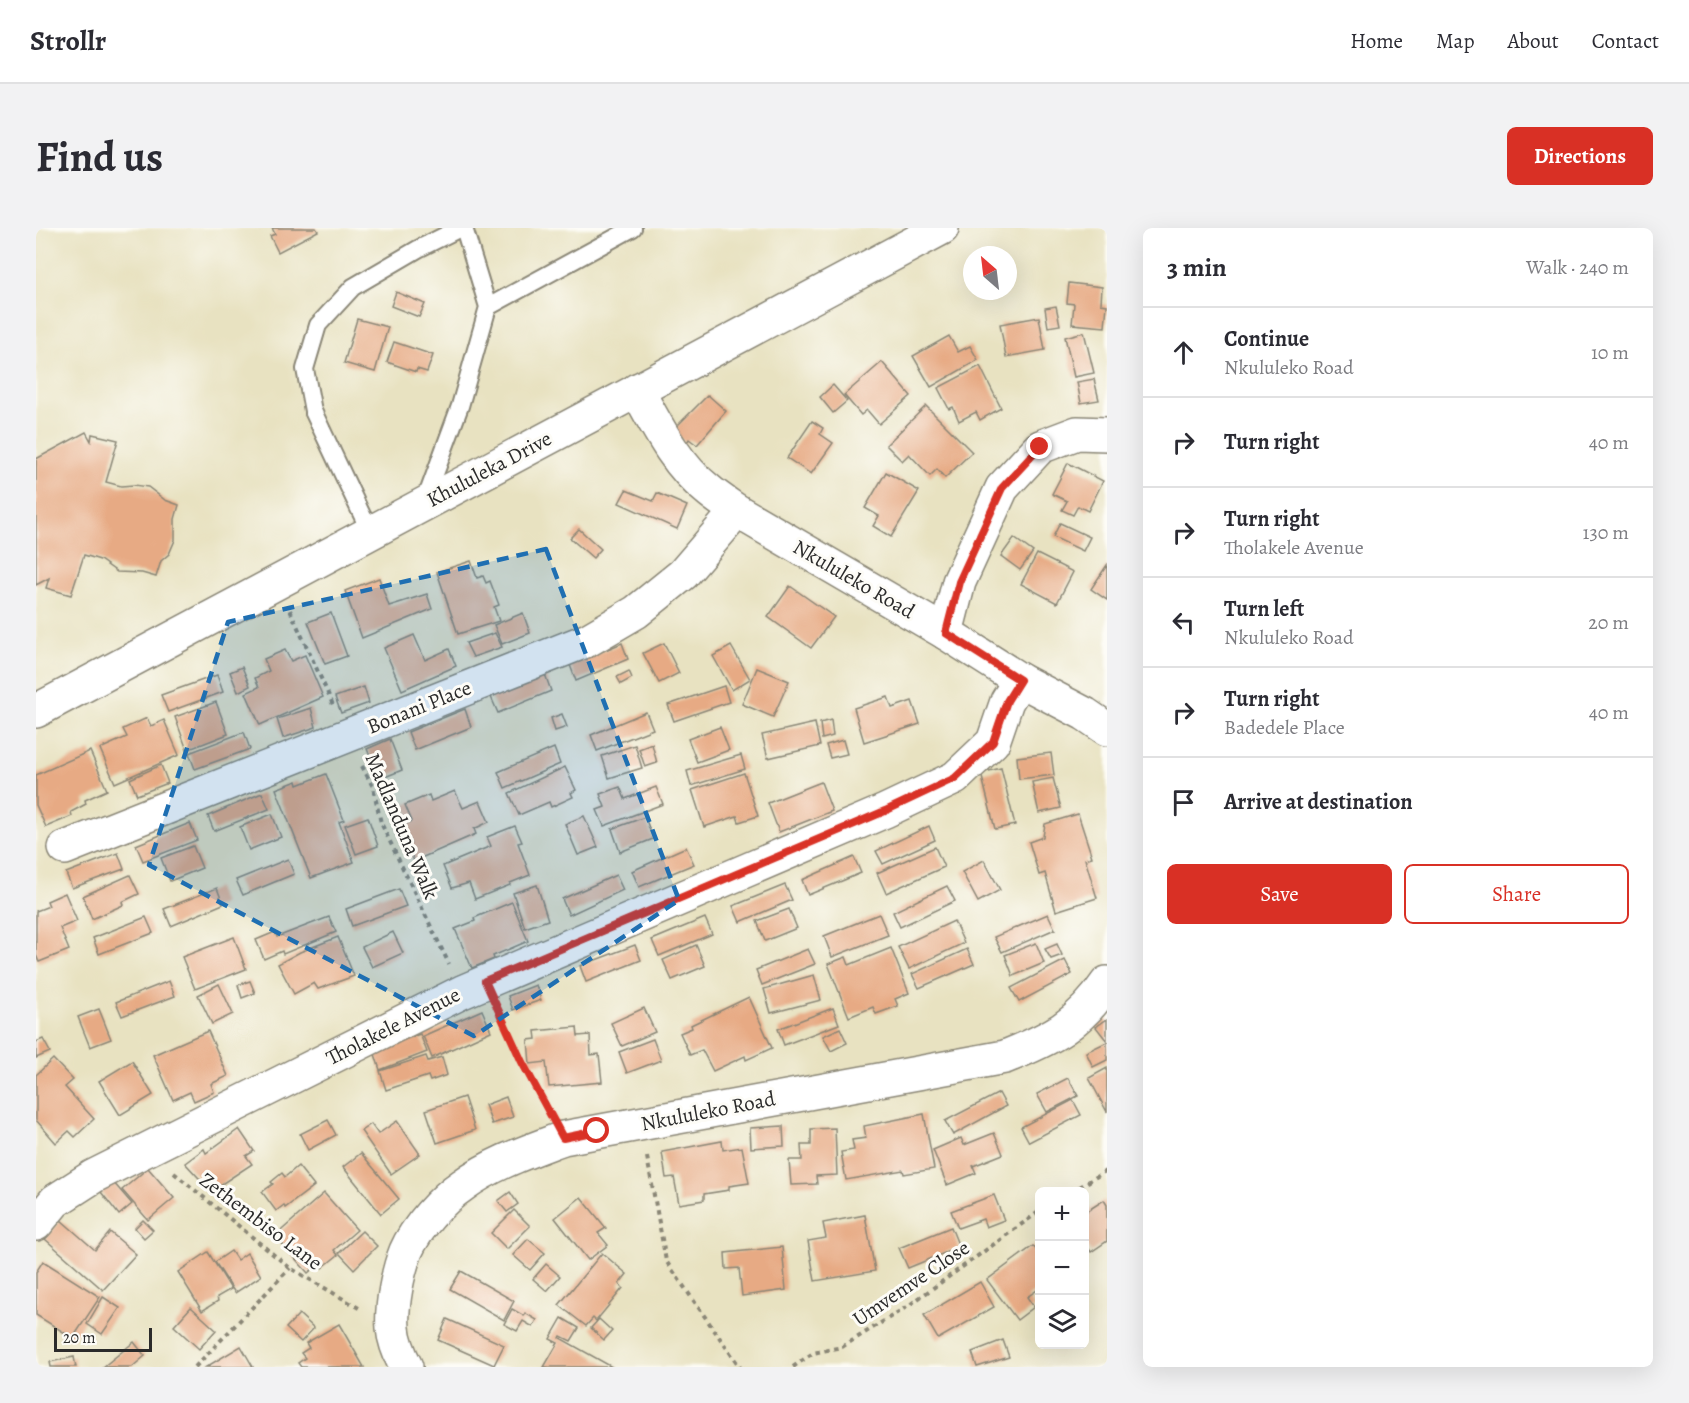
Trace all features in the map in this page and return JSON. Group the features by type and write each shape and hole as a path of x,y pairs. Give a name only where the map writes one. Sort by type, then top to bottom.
{"street":[{"name":"Khululeka Drive","path":"36,711 942,228"},
{"name":"Nkululeko Road","path":"637,390 662,435 685,467 706,489 737,511 946,633 1020,680 1085,714 1107,729"},
{"path":"946,633 959,582 1002,488 1040,447 1077,433 1107,434"},
{"name":"Bonani Place","path":"65,848 588,640 636,612 683,574 737,511"},
{"name":"Tholakele Avenue","path":"36,1224 55,1202 94,1176 474,986 885,811 955,778 993,742 1007,701 1020,680"},
{"name":"Nkululeko Road","path":"406,1367 398,1349 393,1328 396,1289 406,1250 438,1205 463,1184 490,1169 515,1156 563,1138 1005,1057 1047,1040 1076,1020 1107,983"}],"lane":[{"path":"370,532 313,411 305,369 318,325 352,287 418,249 462,228 488,307 460,406 423,504"},
{"path":"488,307 633,228"}],"path":[{"name":"Madlanduna Walk","path":"278,582 347,736 373,787 381,823 474,986 522,1062 563,1138"},
{"path":"641,1123 666,1261 740,1367"},
{"name":"Zethembiso Lane","path":"146,1150 290,1268 393,1328"},
{"path":"1079,1187 1107,1170"},
{"name":"Umvemve Close","path":"793,1367 813,1353 842,1347 908,1306 1035,1215"},
{"path":"195,1367 290,1268"}],"highlighted area":[{"path":"546,549 679,900 474,1036 149,865 228,622"}],"building":[{"path":"272,228 316,228 318,231 278,252 270,236 275,234"},
{"path":"1069,283 1102,287 1101,304 1107,305 1105,327 1072,324 1074,304 1067,303"},
{"path":"396,292 425,304 419,317 391,306"},
{"path":"1056,306 1060,325 1048,327 1045,308"},
{"path":"1039,317 1045,350 1006,357 1000,324"},
{"path":"357,319 388,327 375,372 344,363"},
{"path":"1084,332 1094,373 1074,377 1065,337"},
{"path":"949,336 958,352 970,346 978,360 931,387 913,356"},
{"path":"394,342 433,355 427,372 417,369 416,372 387,362"},
{"path":"882,362 911,396 879,424 867,410 861,415 844,395"},
{"path":"980,366 1001,408 980,420 976,412 959,421 953,407 949,409 938,388"},
{"path":"1094,379 1099,400 1081,403 1077,382"},
{"path":"833,385 847,401 833,413 820,397"},
{"path":"708,395 726,411 697,445 689,439 686,444 673,430"},
{"path":"926,406 972,452 945,478 937,469 930,476 909,454 902,461 886,445"},
{"path":"812,421 823,428 820,434 833,443 811,474 787,458"},
{"path":"86,432 91,441 92,434 118,440 106,482 121,486 148,487 165,500 179,505 175,519 175,540 169,554 161,561 156,577 142,573 117,572 100,560 84,555 71,595 46,588 49,578 36,585 36,459"},
{"path":"1068,463 1103,481 1088,511 1078,506 1073,515 1062,510 1067,501 1052,494"},
{"path":"886,472 919,491 891,537 873,526 879,516 865,508"},
{"path":"626,490 653,501 657,493 687,506 677,529 619,503"},
{"path":"1060,523 1090,537 1083,551 1053,537"},
{"path":"579,529 601,549 593,558 570,538"},
{"path":"1014,538 1033,552 1020,570 1001,556"},
{"path":"1037,554 1073,572 1057,603 1021,584"},
{"path":"471,561 477,578 483,576 486,583 490,581 499,605 494,607 499,621 458,634 437,572"},
{"path":"1107,565 1107,600 1091,589"},
{"path":"379,578 389,606 427,594 432,609 362,638 345,591"},
{"path":"790,586 834,617 811,648 768,617"},
{"path":"331,613 347,656 325,664 308,622"},
{"path":"523,613 530,633 502,644 494,625"},
{"path":"495,633 502,647 473,657 466,643"},
{"path":"414,635 425,660 449,649 456,666 402,690 384,648"},
{"path":"622,643 628,659 576,681 570,665"},
{"path":"664,643 679,673 659,683 643,653"},
{"path":"731,646 750,679 732,690 713,656"},
{"path":"285,650 291,661 305,655 323,697 260,725 246,693 259,687 255,678 269,671 264,659"},
{"path":"242,667 250,686 238,692 230,672"},
{"path":"757,668 789,681 773,717 742,704"},
{"path":"629,671 632,678 621,684 617,677"},
{"path":"545,674 551,691 498,713 491,697"},
{"path":"217,675 223,692 168,712 161,695"},
{"path":"724,686 729,702 674,721 668,705"},
{"path":"364,687 369,703 341,713 335,697"},
{"path":"888,697 892,708 912,701 920,724 864,742 854,708"},
{"path":"216,702 228,734 187,750 175,717"},
{"path":"311,708 316,727 283,738 277,719"},
{"path":"465,709 471,727 415,750 408,732"},
{"path":"646,712 653,729 597,751 591,735"},
{"path":"562,714 567,727 555,731 551,718"},
{"path":"147,718 151,726 164,720 179,755 115,783 100,749 127,737 123,729"},
{"path":"831,720 833,736 822,739 820,723"},
{"path":"815,723 820,746 768,758 762,735"},
{"path":"720,727 729,750 697,762 688,739"},
{"path":"244,732 250,749 195,769 189,753"},
{"path":"390,739 402,770 380,779 367,749"},
{"path":"843,740 847,754 830,758 826,745"},
{"path":"652,744 657,763 645,767 639,749"},
{"path":"635,745 642,768 609,778 602,756"},
{"path":"554,748 560,764 505,788 498,772"},
{"path":"90,751 107,790 85,800 86,804 71,812 72,816 46,827 36,805 36,775"},
{"path":"1051,753 1054,775 1019,779 1017,757"},
{"path":"741,755 745,769 691,786 687,771"},
{"path":"161,765 168,783 137,795 130,779"},
{"path":"565,767 576,790 571,793 573,797 551,807 549,802 519,815 509,793"},
{"path":"1001,768 1015,825 995,829 981,773"},
{"path":"744,773 758,816 739,822 737,816 704,827 692,790"},
{"path":"326,774 344,820 339,822 354,862 311,878 276,789 297,781 298,785"},
{"path":"1053,778 1061,808 1039,813 1032,782"},
{"path":"821,782 832,811 779,832 768,803"},
{"path":"620,787 625,799 656,787 663,804 604,826 597,810 605,807 600,794"},
{"path":"455,791 463,808 480,801 489,822 474,829 476,834 414,861 407,845 411,843 403,825 412,821 405,805 429,795 431,801"},
{"path":"262,793 269,809 214,831 208,816"},
{"path":"272,814 281,837 249,850 240,827"},
{"path":"1078,814 1092,857 1085,859 1097,898 1056,911 1045,873 1039,875 1029,842 1043,837 1045,824"},
{"path":"584,816 598,847 578,855 565,824"},
{"path":"368,817 378,846 356,854 345,825"},
{"path":"645,817 653,839 620,852 612,829"},
{"path":"190,823 197,840 143,861 136,845"},
{"path":"515,826 522,842 518,843 530,875 475,899 469,883 452,888 443,866 491,846 487,837"},
{"path":"929,826 935,840 883,864 876,851"},
{"path":"193,846 202,868 170,881 161,858"},
{"path":"686,847 694,864 639,887 632,871"},
{"path":"935,847 944,867 886,893 877,873"},
{"path":"118,853 124,869 72,888 66,873"},
{"path":"854,857 861,873 808,895 802,880"},
{"path":"288,859 294,874 243,895 236,880"},
{"path":"984,860 1000,890 978,902 962,872"},
{"path":"130,875 139,894 122,902 123,905 92,919 83,896"},
{"path":"616,875 623,890 569,915 562,899"},
{"path":"537,885 548,920 525,928 513,893"},
{"path":"785,885 792,900 740,922 733,906"},
{"path":"947,886 955,901 900,927 893,912"},
{"path":"217,888 223,904 171,926 164,909"},
{"path":"399,889 406,906 352,926 346,909"},
{"path":"65,893 77,921 60,928 69,950 39,962 36,955 36,911 49,906 47,901"},
{"path":"512,902 528,941 472,968 455,929 475,921 474,918"},
{"path":"789,909 797,928 765,941 757,921"},
{"path":"879,914 888,935 832,957 824,936"},
{"path":"1048,914 1055,929 1002,952 994,937"},
{"path":"146,917 153,933 99,954 93,938"},
{"path":"329,917 336,932 283,954 282,951 264,959 256,940 275,932 277,937"},
{"path":"705,918 712,934 659,956 652,940"},
{"path":"954,921 964,943 909,969 898,947"},
{"path":"393,932 403,953 372,967 362,947"},
{"path":"234,937 246,969 195,989 182,957"},
{"path":"338,937 354,976 318,989 314,983 294,994 278,964 300,952"},
{"path":"1036,943 1044,963 1013,976 1005,955"},
{"path":"1057,944 1062,955 1051,959 1045,949"},
{"path":"635,945 641,960 586,982 580,966"},
{"path":"696,945 705,966 672,980 663,960"},
{"path":"891,948 909,993 895,999 898,1006 876,1014 873,1007 849,1017 828,964 846,957 849,965"},
{"path":"808,949 815,964 762,985 756,970"},
{"path":"967,949 974,964 919,988 912,974"},
{"path":"1065,960 1072,974 1019,1002 1011,988"},
{"path":"814,975 821,1000 771,1013 764,989"},
{"path":"169,981 175,996 122,1016 116,1002"},
{"path":"250,981 255,993 242,998 238,985"},
{"path":"219,984 233,1014 212,1024 198,995"},
{"path":"536,985 541,1000 513,1010 508,996"},
{"path":"749,997 772,1048 746,1060 745,1056 713,1071 702,1050 690,1055 680,1033 692,1028 691,1025"},
{"path":"644,1008 655,1032 622,1046 611,1023"},
{"path":"833,1008 839,1024 784,1045 778,1029"},
{"path":"99,1009 111,1039 90,1047 78,1017"},
{"path":"482,1010 491,1031 432,1058 423,1036"},
{"path":"1107,1019 1107,1041 1096,1027"},
{"path":"577,1027 578,1036 590,1035 591,1055 599,1054 602,1082 549,1087 546,1062 530,1064 528,1040 536,1039 535,1031"},
{"path":"840,1028 847,1043 831,1051 823,1036"},
{"path":"208,1031 228,1076 211,1084 214,1092 194,1101 190,1092 173,1100 153,1055"},
{"path":"420,1034 427,1052 380,1070 374,1051"},
{"path":"43,1039 50,1052 36,1058 36,1042"},
{"path":"653,1039 661,1060 627,1073 619,1052"},
{"path":"1107,1042 1107,1060 1093,1067 1086,1052"},
{"path":"426,1056 428,1061 442,1057 447,1075 430,1081 428,1076 386,1090 380,1071"},
{"path":"53,1059 73,1080 65,1087 94,1119 75,1137 69,1131 56,1143 36,1120 36,1075"},
{"path":"132,1061 153,1095 120,1115 99,1081"},
{"path":"1107,1068 1107,1112 1089,1078"},
{"path":"1068,1078 1078,1096 1047,1112 1037,1094"},
{"path":"999,1093 1006,1106 953,1135 945,1121"},
{"path":"464,1097 475,1130 437,1143 426,1110"},
{"path":"506,1097 513,1117 492,1124 485,1105"},
{"path":"1073,1100 1081,1115 1029,1142 1021,1127"},
{"path":"924,1114 934,1169 904,1174 903,1170 846,1180 841,1152 854,1150 852,1140 866,1138 864,1126"},
{"path":"328,1120 336,1135 308,1150 300,1134"},
{"path":"397,1121 420,1154 391,1174 361,1131 371,1124 378,1134"},
{"path":"783,1126 784,1146 751,1148 750,1128"},
{"path":"835,1128 837,1175 816,1176 817,1184 791,1185 789,1160 802,1160 801,1145 811,1145 811,1129"},
{"path":"239,1129 254,1151 246,1156 252,1164 211,1191 185,1163 204,1149 206,1153"},
{"path":"994,1133 1003,1154 973,1166 976,1173 947,1185 933,1150 961,1138 964,1145"},
{"path":"722,1141 723,1150 742,1147 749,1183 729,1186 729,1190 704,1194 704,1200 679,1204 674,1177 666,1178 662,1152"},
{"path":"361,1153 399,1199 381,1214 343,1167"},
{"path":"298,1166 314,1186 285,1208 284,1205 276,1211 262,1192 282,1173 285,1177"},
{"path":"148,1168 174,1198 148,1220 122,1190"},
{"path":"113,1182 132,1204 119,1215 101,1192"},
{"path":"510,1192 518,1204 507,1212 498,1201"},
{"path":"324,1193 357,1230 334,1250 338,1255 322,1268 319,1264 308,1273 275,1236"},
{"path":"994,1195 1004,1220 986,1227 983,1219 958,1228 951,1211"},
{"path":"581,1197 606,1228 598,1233 608,1245 588,1260 555,1218"},
{"path":"1104,1200 1107,1205 1107,1241 1091,1252 1089,1249 1089,1210"},
{"path":"514,1210 530,1226 507,1249 491,1233"},
{"path":"865,1215 875,1271 815,1281 808,1241 826,1238 823,1223"},
{"path":"61,1220 95,1250 110,1232 136,1254 103,1290 45,1239"},
{"path":"143,1220 153,1230 144,1238 135,1228"},
{"path":"951,1227 959,1247 908,1268 899,1248"},
{"path":"362,1231 377,1246 354,1269 339,1253"},
{"path":"528,1239 545,1253 530,1270 513,1255"},
{"path":"1033,1246 1035,1248 1035,1291 1027,1297 1034,1307 1017,1320 987,1280"},
{"path":"782,1247 786,1290 742,1296 739,1268 726,1269 725,1253"},
{"path":"231,1251 237,1260 247,1253 261,1276 235,1293 215,1262"},
{"path":"208,1252 231,1289 217,1297 218,1301 202,1311 178,1272"},
{"path":"602,1253 627,1274 619,1284 623,1288 596,1321 593,1318 586,1326 559,1305"},
{"path":"43,1261 100,1297 73,1338 36,1315 36,1272"},
{"path":"546,1264 560,1276 547,1291 533,1279"},
{"path":"461,1271 514,1301 504,1320 450,1289"},
{"path":"980,1282 994,1307 938,1339 924,1315"},
{"path":"103,1297 120,1308 102,1334 87,1324"},
{"path":"191,1307 216,1330 199,1349 174,1326"},
{"path":"512,1309 537,1320 533,1327 523,1321 517,1331 504,1324"},
{"path":"299,1314 314,1328 301,1342 286,1328"},
{"path":"562,1318 579,1328 571,1341 561,1336 560,1338 612,1367 544,1367 558,1343 550,1339"},
{"path":"447,1319 504,1345 494,1365 438,1340"},
{"path":"599,1319 612,1331 604,1340 591,1328"},
{"path":"339,1324 364,1367 301,1367 298,1363 305,1358 301,1353 309,1348 306,1343"},
{"path":"1003,1340 1009,1357 977,1367 972,1352"},
{"path":"134,1342 145,1356 132,1367 103,1367"},
{"path":"241,1346 253,1367 206,1367"},
{"path":"74,1357 76,1367 51,1367 50,1362"}],"route":[{"path":"597,1131 563,1138 522,1062 485,981 885,811 955,778 993,742 1007,701 1020,680 946,633 959,582 1002,488 1040,447"}]}
